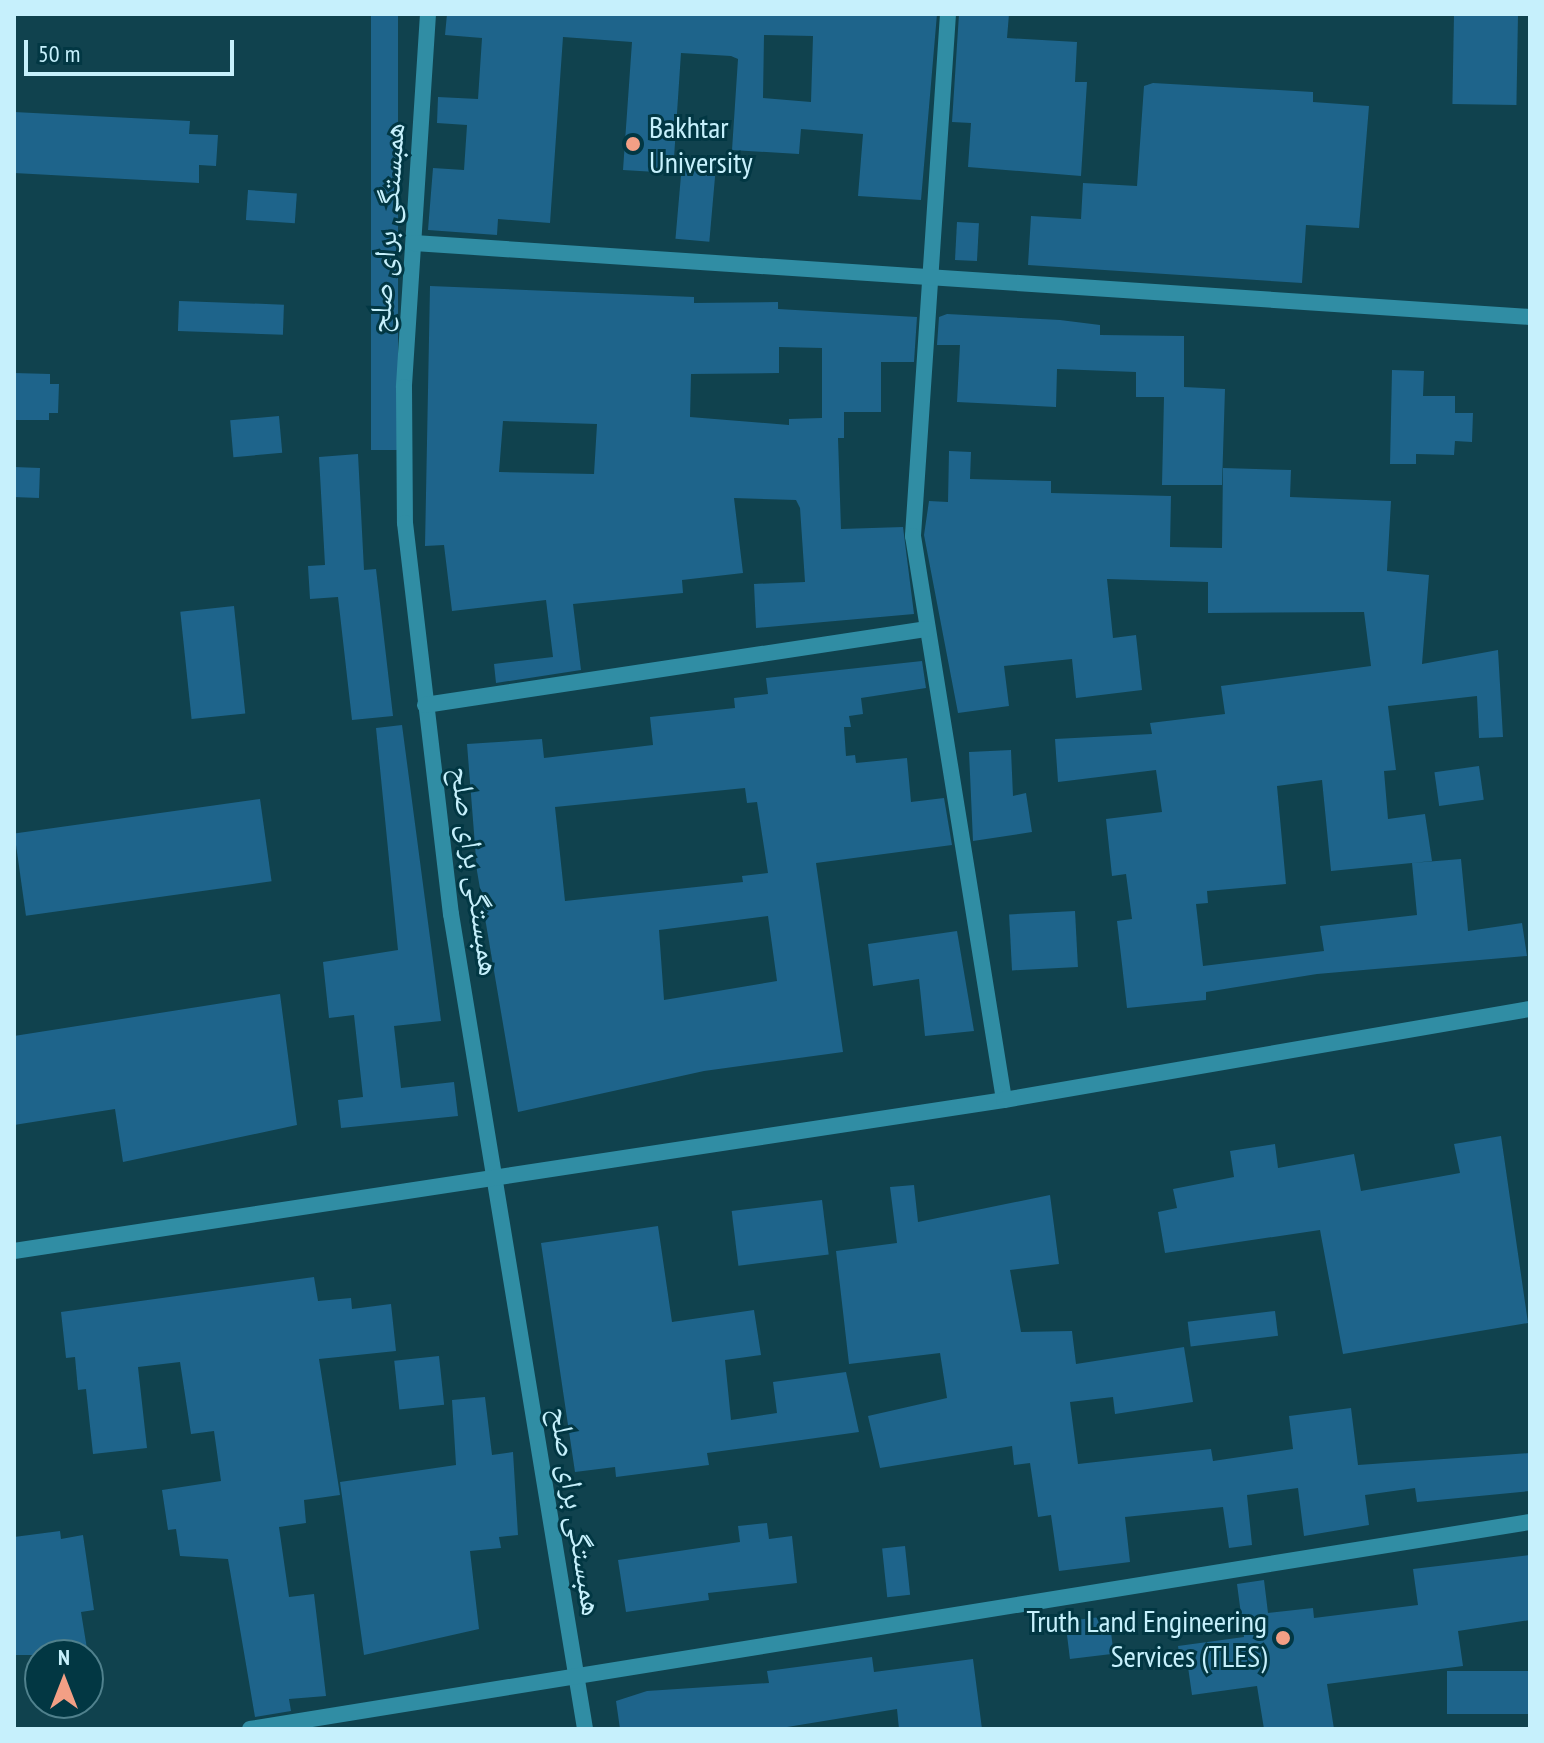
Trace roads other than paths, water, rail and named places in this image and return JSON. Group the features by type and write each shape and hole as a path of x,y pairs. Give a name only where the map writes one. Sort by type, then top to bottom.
{"street":[{"name":"همبستگی برای صلح","path":"428,14 414,243 405,523 425,705 494,1181 585,1729"},
{"path":"948,14 933,277 913,536 1004,1100"},
{"path":"414,243 1530,317"},
{"path":"425,705 927,629"},
{"path":"14,1251 494,1181 1004,1100 1530,1009"},
{"path":"250,1729 575,1671 1530,1522"}],"place":[{"name":"Bakhtar University","path":"633,144"},
{"name":"Truth Land Engineering Services (TLES)","path":"1283,1638"}]}
